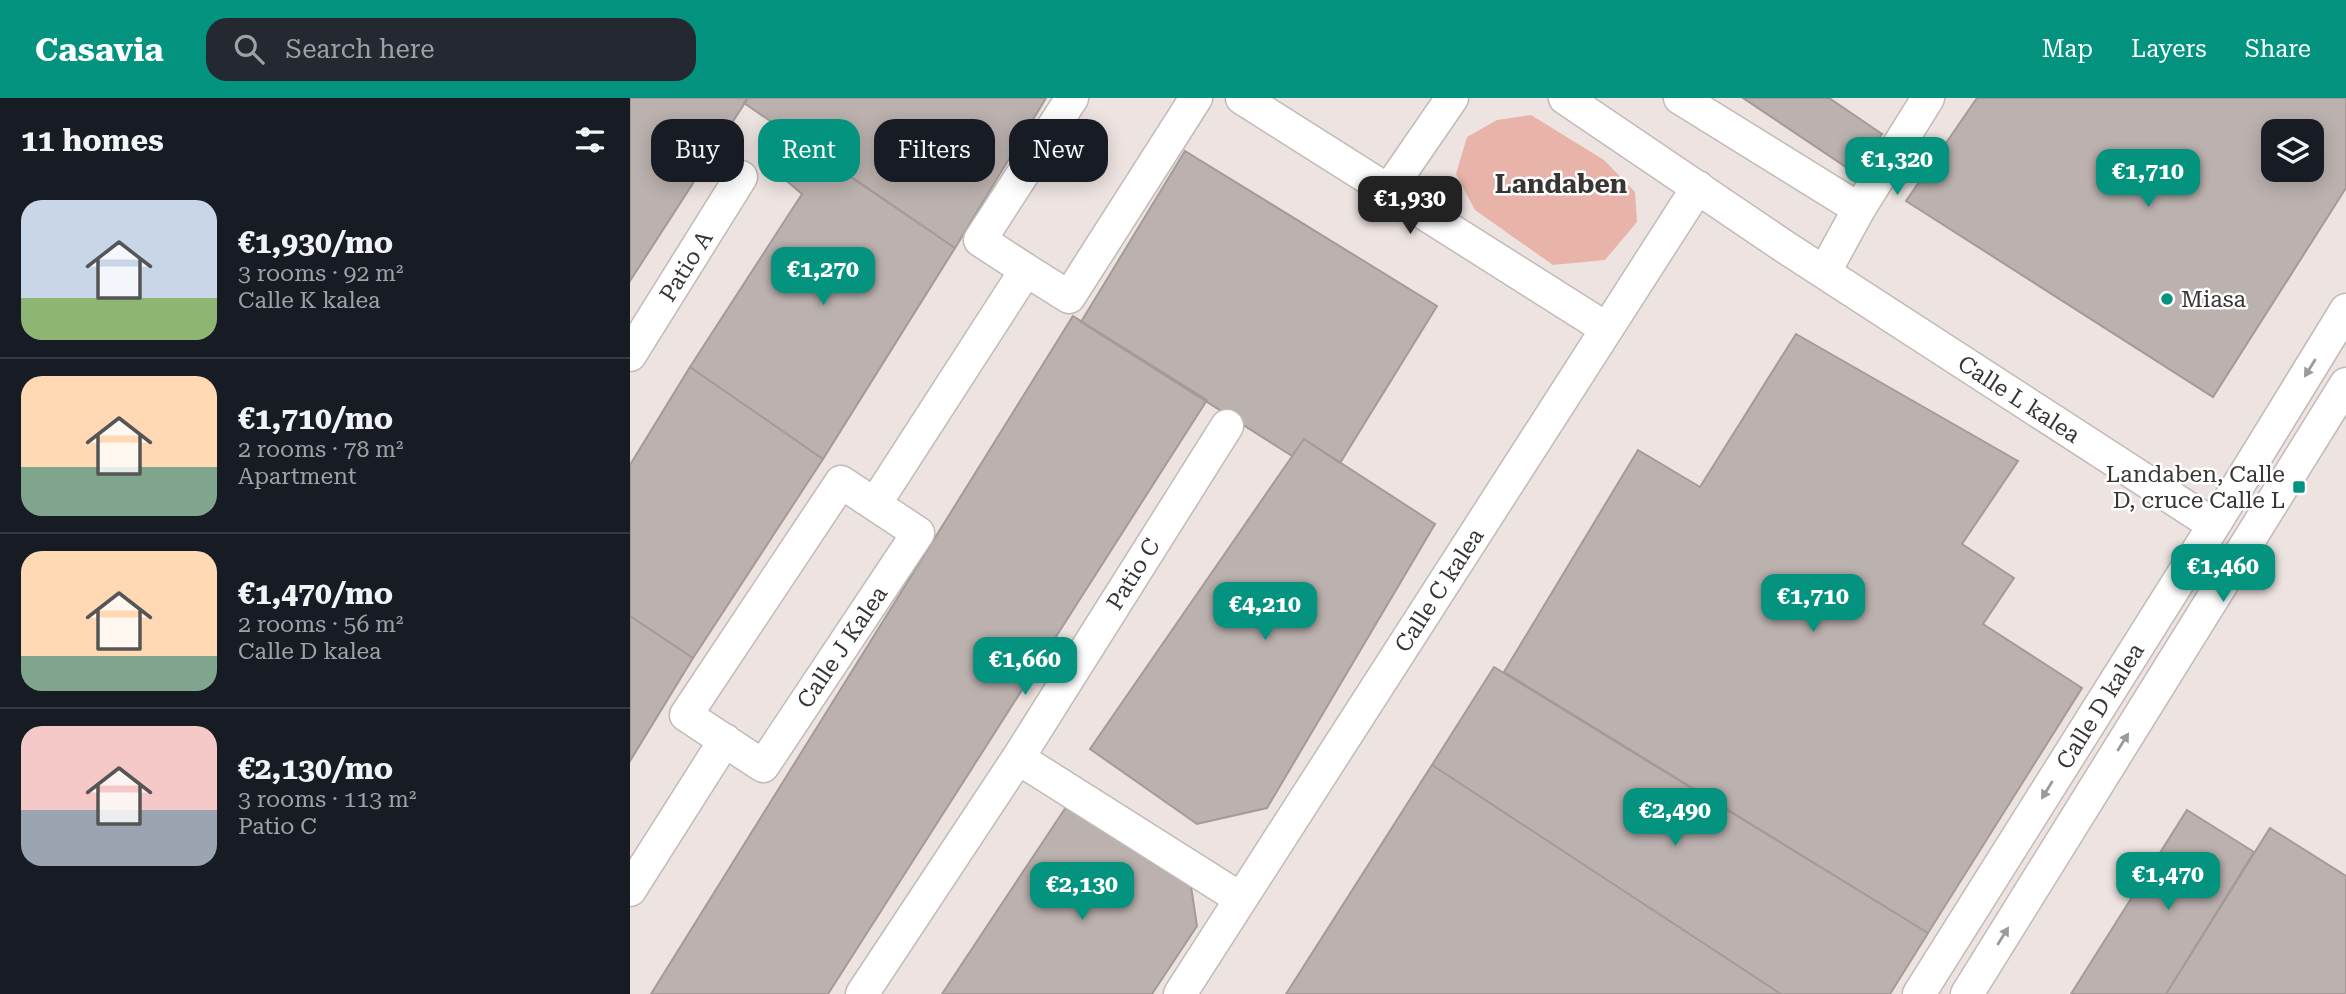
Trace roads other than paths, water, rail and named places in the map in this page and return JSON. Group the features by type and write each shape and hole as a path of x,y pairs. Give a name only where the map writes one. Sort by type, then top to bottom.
{"street":[{"path":"1072,98 980,240 1069,298 1196,98"},
{"path":"1242,98 1607,329"},
{"path":"1388,191 1452,98"},
{"name":"Calle L kalea","path":"1565,98 1785,247 2214,524"},
{"path":"1680,98 1858,209"},
{"path":"1825,271 1858,209 1928,98"},
{"name":"Patio A","path":"630,355 738,182"},
{"name":"Calle C kalea","path":"1180,994 1698,187"},
{"path":"875,504 1026,270"},
{"name":"Calle D kalea","path":"1919,994 2346,310"},
{"path":"2158,684 2161,656 2221,556 2214,524 2256,500 2314,416 2342,390"},
{"name":"Calle D kalea","path":"1967,994 2342,390"},
{"name":"Patio C","path":"862,994 1018,758 1227,426"},
{"name":"Calle J Kalea","path":"842,482 918,533 763,766 725,740 686,715 842,482"},
{"path":"630,890 725,740"},
{"path":"1018,758 1241,899"}],"place":[{"name":"Miasa","path":"2167,299"},
{"name":"Landaben, Calle D, cruce Calle L","path":"2299,487"}],"district":[{"name":"Landaben","path":"1561,184"}]}
